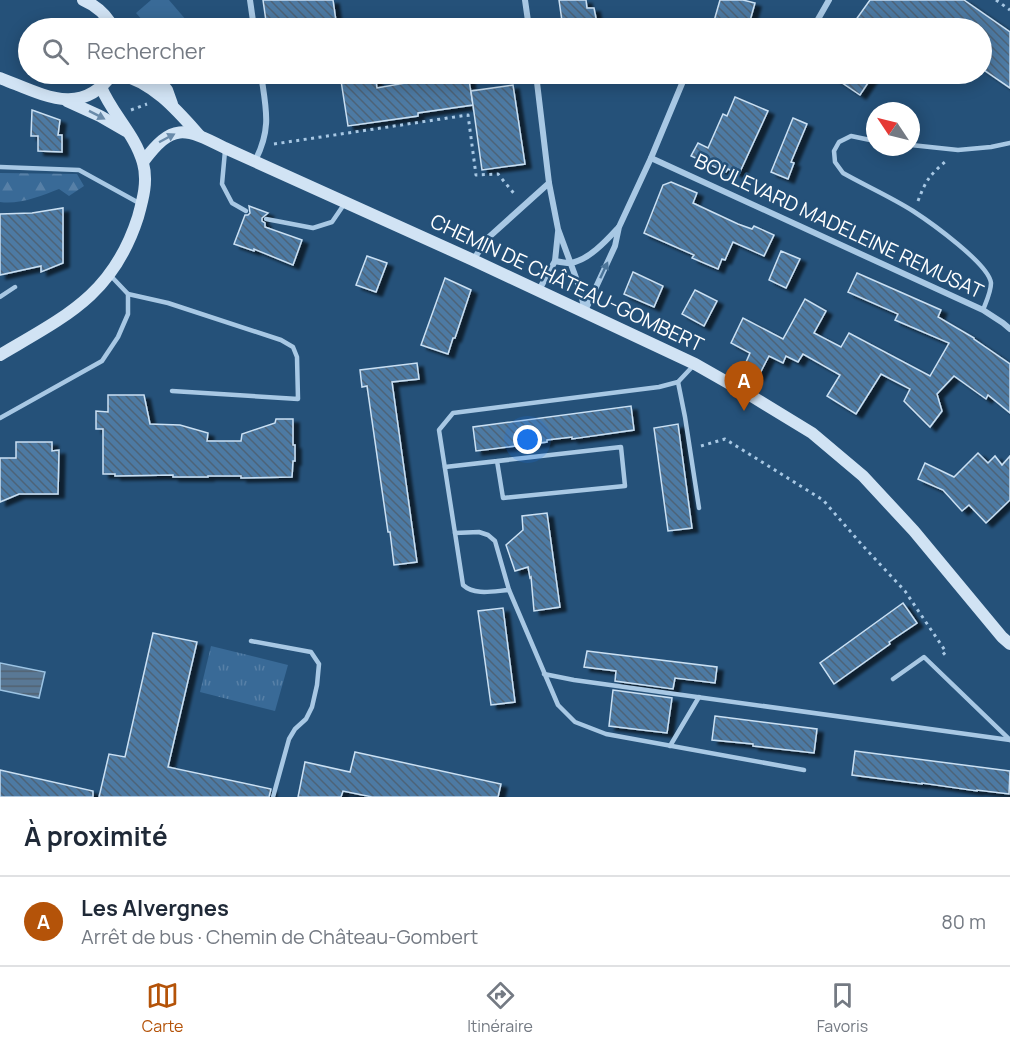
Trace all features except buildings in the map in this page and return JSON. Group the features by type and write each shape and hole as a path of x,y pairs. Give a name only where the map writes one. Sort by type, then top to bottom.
{"street":[{"path":"83,0 93,5 106,18"},
{"path":"250,0 253,18"},
{"path":"525,0 528,18"},
{"path":"819,18 829,0"},
{"path":"0,78 80,106 130,134"},
{"path":"63,100 79,99 104,84"},
{"name":"CHEMIN DE CHÂTEAU-GOMBERT","path":"144,84 172,104 200,135"},
{"name":"CHEMIN DE CHÂTEAU-GOMBERT","path":"162,84 172,104"},
{"path":"255,161 263,146 268,117 263,84"},
{"path":"537,84 549,183 558,229 579,286 585,311"},
{"path":"585,311 615,246 619,227 682,84"},
{"path":"0,355 73,311 90,297 110,275 133,231 142,204 146,178 143,162 130,134 101,87"},
{"name":"CHEMIN DE CHÂTEAU-GOMBERT","path":"143,162 164,137 181,132 200,135 585,311 695,364 812,434 863,476 914,531 1010,644"},
{"name":"BOULEVARD MADELEINE REMUSAT","path":"651,158 983,310 1010,329"},
{"path":"473,260 489,237 549,183"},
{"path":"555,261 570,263 581,259 603,244 619,227"},
{"path":"539,290 555,261 558,229"}],"lane":[{"path":"866,139 851,136 839,142 834,151 835,162 843,173 914,211 970,254 988,273 991,283 983,310"},
{"path":"920,146 958,150 1010,143"},
{"path":"225,148 222,184 232,202 246,211"},
{"path":"0,167 79,170 142,204"},
{"path":"267,219 313,228 332,222 345,202"},
{"path":"110,275 128,294 168,303 281,340 293,347 297,357 298,399 172,391"},
{"path":"0,297 15,287"},
{"path":"0,418 102,361 128,314 128,294"},
{"path":"509,590 477,592 468,590 463,585 439,430 453,413 659,387 678,382 695,364"},
{"path":"678,382 699,508"},
{"path":"445,467 497,461 621,447 625,486 503,498 497,461"},
{"path":"455,533 479,532 495,541 509,590 544,674 558,705 575,722 606,734 804,770"},
{"path":"251,640 311,652 319,664 312,707 306,719 295,729 289,739 273,797"},
{"path":"544,674 1010,740 924,657 893,679"},
{"path":"670,746 699,697"}],"path":[{"path":"996,0 1010,10"},
{"path":"119,117 124,112 152,102 160,96"},
{"path":"263,146 468,115 476,175 498,174 517,197 510,203"},
{"path":"914,211 930,175 958,150"},
{"path":"690,449 725,439 823,500 905,591 946,652 932,664"}],"green space":[{"path":"151,0 169,0 184,18 140,18 136,13"},
{"path":"0,173 77,174 84,186 69,196 59,189 22,201 0,202"},
{"path":"211,646 288,665 275,711 200,692"}],"shaded area":[{"path":"0,663 45,672 39,698 0,690"}],"place":[{"name":"Les Alvergnes","path":"744,411"}]}
